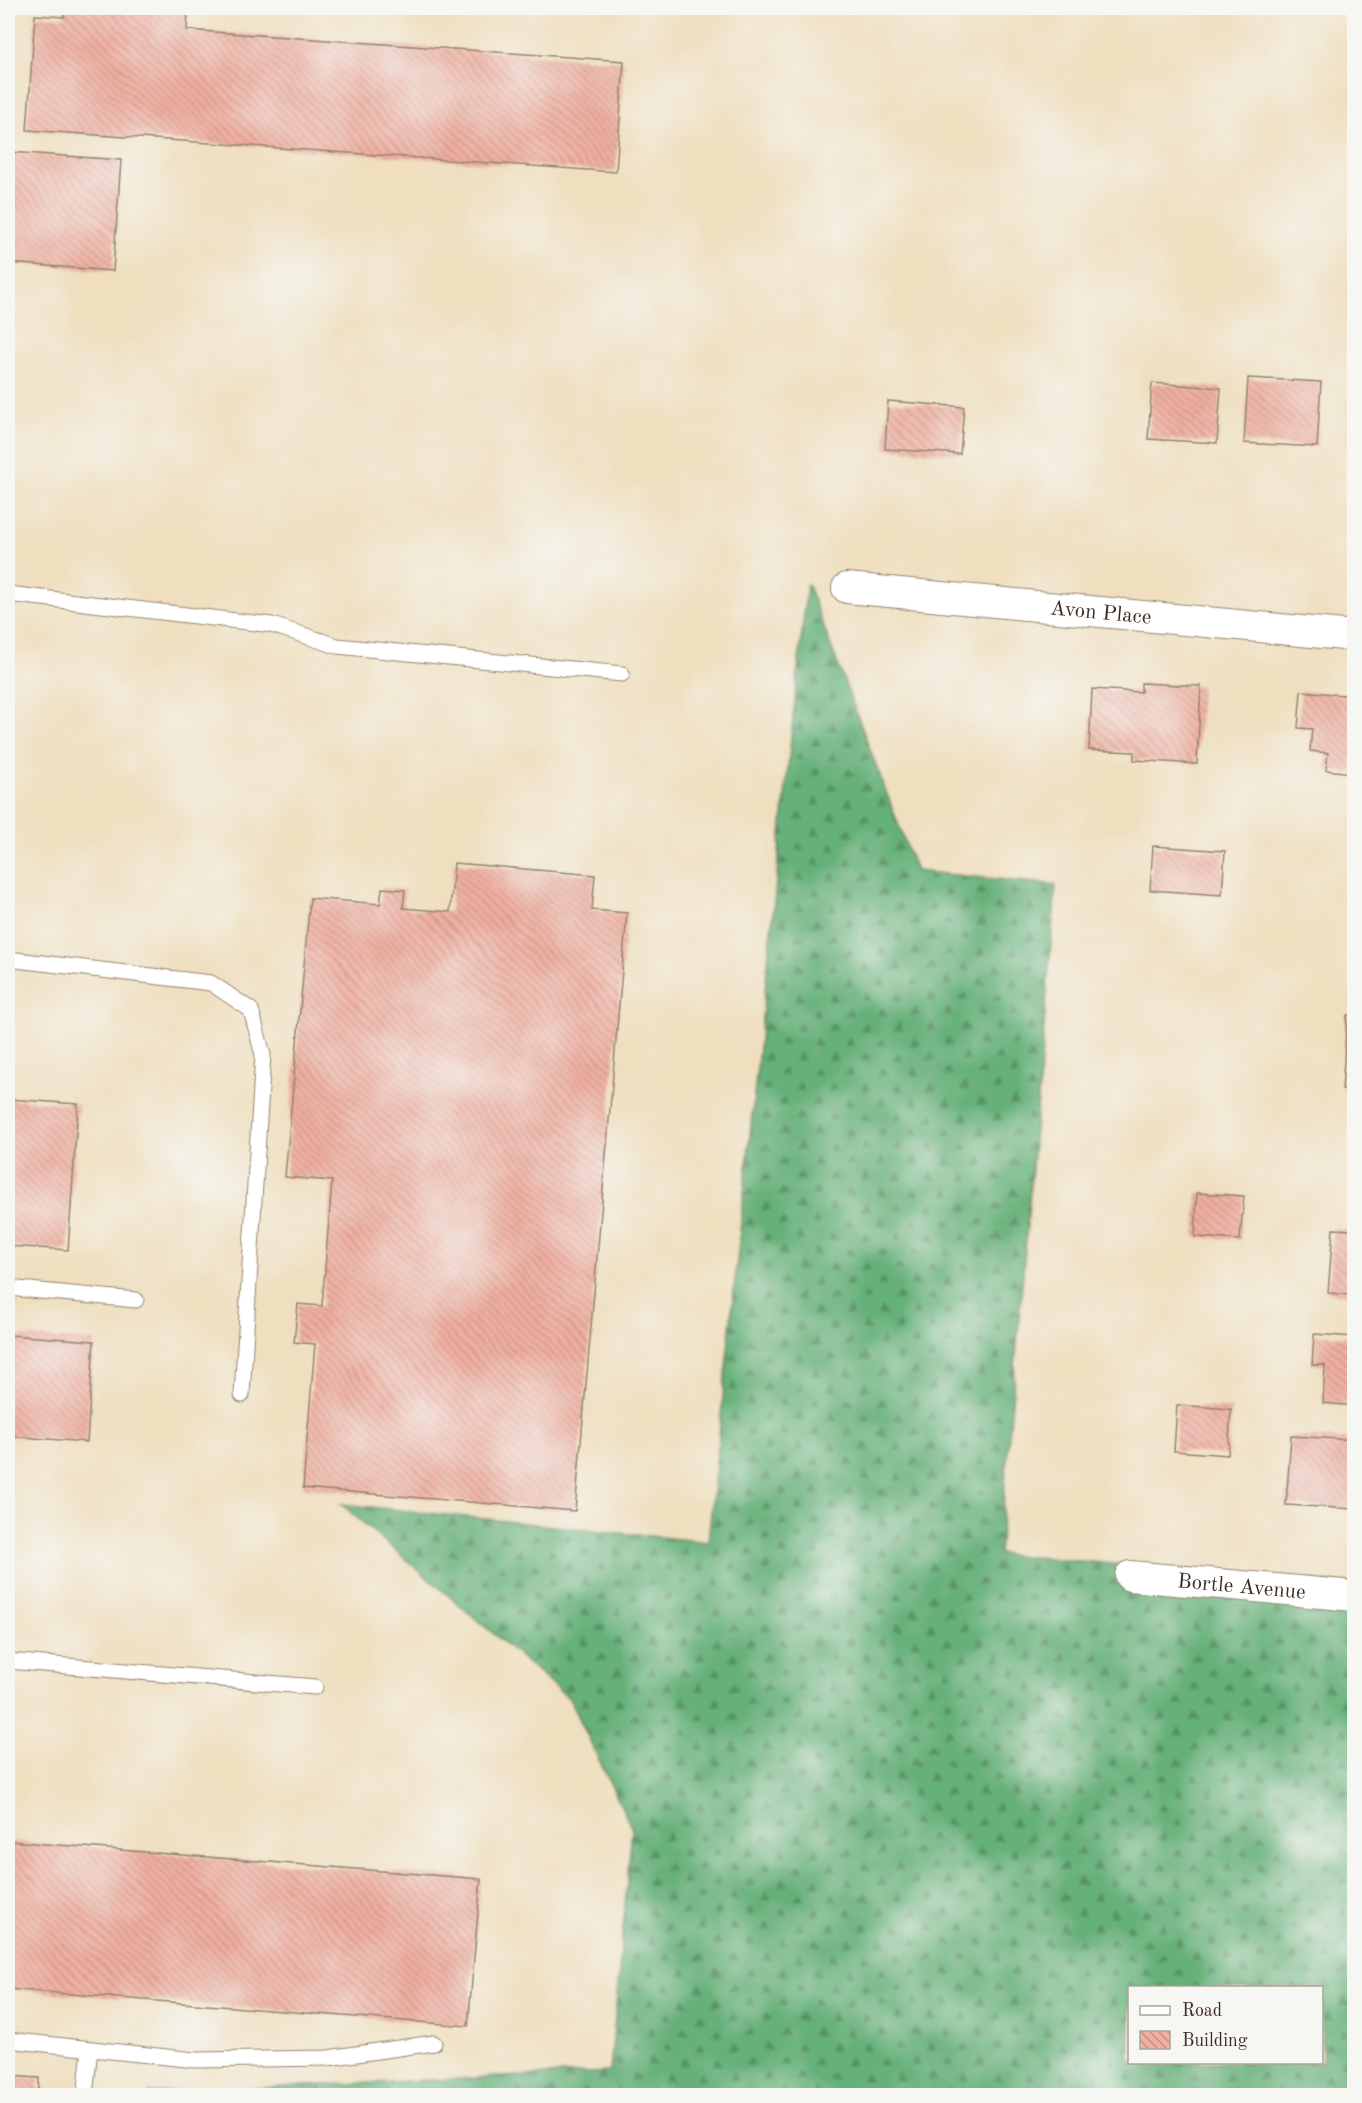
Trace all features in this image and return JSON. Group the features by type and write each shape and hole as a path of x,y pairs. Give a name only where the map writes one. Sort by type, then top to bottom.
{"street":[{"name":"Avon Place","path":"847,588 1354,636"},
{"name":"Bortle Avenue","path":"1130,1576 1354,1596"}],"lane":[{"path":"8,594 272,625 337,646 622,674"},
{"path":"8,959 211,983 251,1010 263,1055 242,1395"},
{"path":"8,1288 136,1300"},
{"path":"8,1661 315,1687"},
{"path":"8,2040 206,2060 328,2058 434,2043"},
{"path":"85,2096 90,2049"}],"green space":[{"path":"807,583 916,871 1056,885 999,1554 1354,1585 1354,2095 149,2096 149,2093 610,2072 632,1829 570,1699 341,1504 708,1542"}],"building":[{"path":"64,8 188,8 187,30 624,61 616,172 27,130 35,15 64,17"},
{"path":"9,152 121,160 113,271 8,263"},
{"path":"1248,378 1321,382 1317,447 1244,443"},
{"path":"1152,383 1221,388 1217,443 1148,439"},
{"path":"888,401 964,407 960,454 885,449"},
{"path":"1141,683 1201,686 1197,764 1134,760 1134,752 1089,750 1092,689 1141,692"},
{"path":"1301,691 1354,696 1353,773 1326,770 1328,753 1310,751 1312,729 1298,728"},
{"path":"1153,846 1225,851 1222,895 1150,890"},
{"path":"454,863 595,875 592,910 627,913 575,1511 303,1488 315,1344 294,1342 298,1304 322,1306 332,1181 285,1177 310,898 380,904 382,888 405,890 403,908 450,912"},
{"path":"1347,1015 1354,1015 1354,1091 1342,1090"},
{"path":"8,1099 78,1104 68,1250 8,1246"},
{"path":"1197,1193 1244,1196 1240,1240 1195,1237"},
{"path":"1333,1229 1354,1230 1354,1295 1328,1293"},
{"path":"1314,1334 1354,1337 1354,1406 1323,1403 1325,1365 1312,1365"},
{"path":"8,1335 94,1341 87,1442 8,1436"},
{"path":"1177,1405 1231,1409 1228,1455 1174,1451"},
{"path":"1291,1436 1354,1440 1354,1509 1286,1505"},
{"path":"8,1841 481,1879 468,2026 8,1989"},
{"path":"8,2076 39,2078 38,2096 8,2096"}]}
